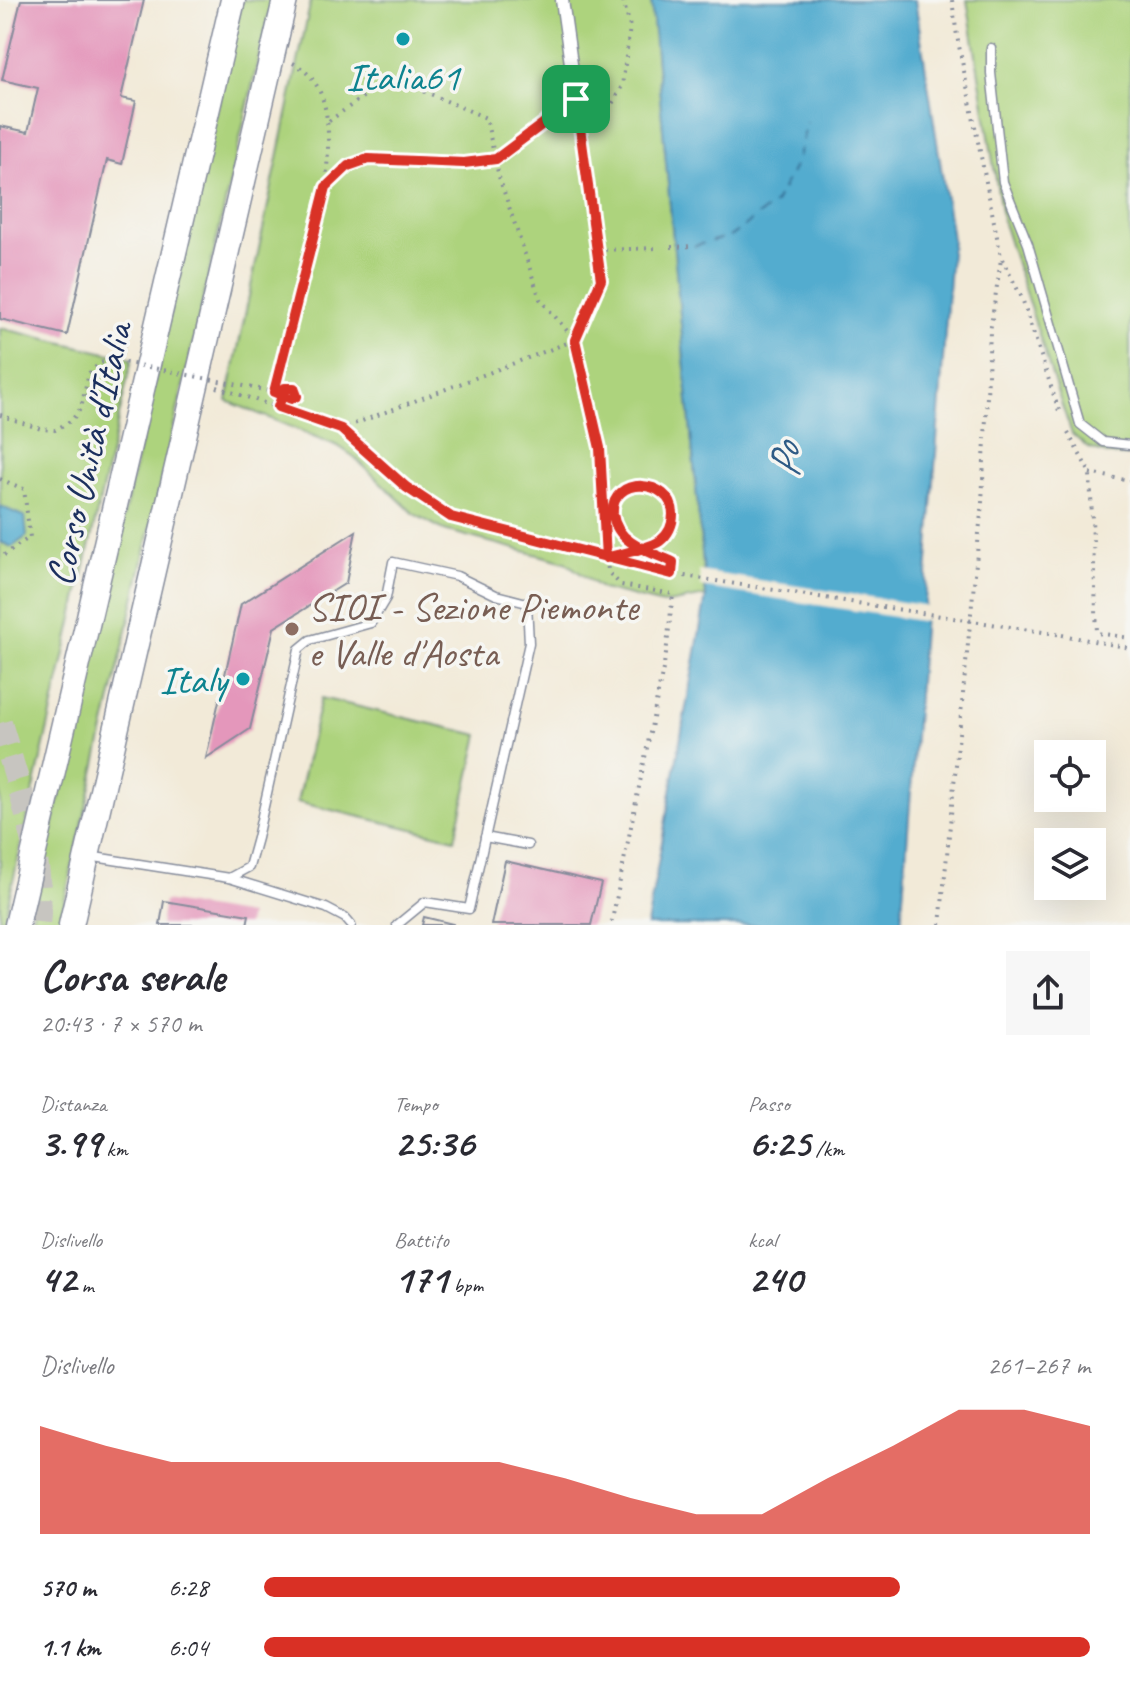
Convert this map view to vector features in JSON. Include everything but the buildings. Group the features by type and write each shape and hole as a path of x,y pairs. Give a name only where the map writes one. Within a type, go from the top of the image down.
{"main road":[{"name":"Corso Unità d'Italia","path":"17,925 233,0"},
{"path":"71,925 285,0"}],"street":[{"path":"562,0 576,99"}],"lane":[{"path":"991,48 1003,182 1028,244 1080,424 1103,442 1130,445"},
{"path":"229,878 249,867 299,649 310,640 371,623 386,598 393,562 457,576 496,595 527,603 529,643 469,909 425,902 397,925"},
{"path":"485,837 528,845"},
{"path":"88,856 229,878 326,908 345,918 351,925"}],"path":[{"path":"578,117 601,124 622,86 630,27 623,0"},
{"path":"952,0 1001,257 1022,298 1065,426 1090,473 1097,633 1130,638"},
{"path":"277,393 326,187 329,121 310,75 291,62"},
{"path":"329,121 391,77 486,118 499,177 540,299 575,340 600,448 608,572 621,585 673,594 663,669 611,925"},
{"path":"341,429 575,340 601,280 576,99"},
{"path":"326,187 348,166 368,159 464,163 496,159 576,99"},
{"path":"671,247 694,246"},
{"path":"597,250 658,248"},
{"path":"940,925 982,503 990,332 1001,257"},
{"path":"113,360 122,331 127,333 122,354"},
{"path":"0,415 41,429 55,430 72,420 81,408 89,373 100,363 113,360 277,393 291,399 297,396 294,388 285,388 278,407"},
{"path":"215,386 341,429 406,487 451,517 672,574 1130,648"},
{"path":"1090,473 1130,481"},
{"path":"0,479 24,489 30,537 0,558"},
{"path":"606,558 658,542 669,531 673,519 668,498 660,491 643,485 618,494 613,510 616,526 629,542 673,562 672,574"}],"green space":[{"path":"242,0 272,0 59,925 30,925"},
{"path":"311,0 651,0 706,596 663,604 602,589 565,562 444,530 414,514 353,456 338,446 227,401"},
{"path":"967,0 1130,0 1130,456 1110,455 1088,448 1072,434 1003,223"},
{"path":"0,328 132,359 3,925 0,925"},
{"path":"321,698 479,735 455,839 297,802"}],"water":[{"name":"Po","path":"651,0 915,0 952,238 901,925 647,925 706,596"},
{"path":"0,506 25,517 27,536 12,547 0,542"}],"pier":[{"path":"699,571 929,606 927,622 701,587"}],"ferry route":[{"path":"694,246 731,236 775,203 797,161 807,122"}],"tunnel":[{"path":"0,723 34,849 38,875 38,925"}],"place":[{"name":"Italia61","path":"403,39"},
{"name":"SIOI - Sezione Piemonte e Valle d'Aosta","path":"292,629"},
{"name":"Italy","path":"243,679"}],"route":[{"path":"576,99 496,159 464,163 368,159 348,166 334,177 326,187 274,392 280,393 291,399 297,396 294,388 285,388 278,407 341,429 406,487 451,517 606,558 672,574 673,562 629,542 616,526 613,510 618,494 643,485 660,491 668,498 673,519 669,531 658,542 606,558 600,448 575,340 601,280 576,99"}]}
